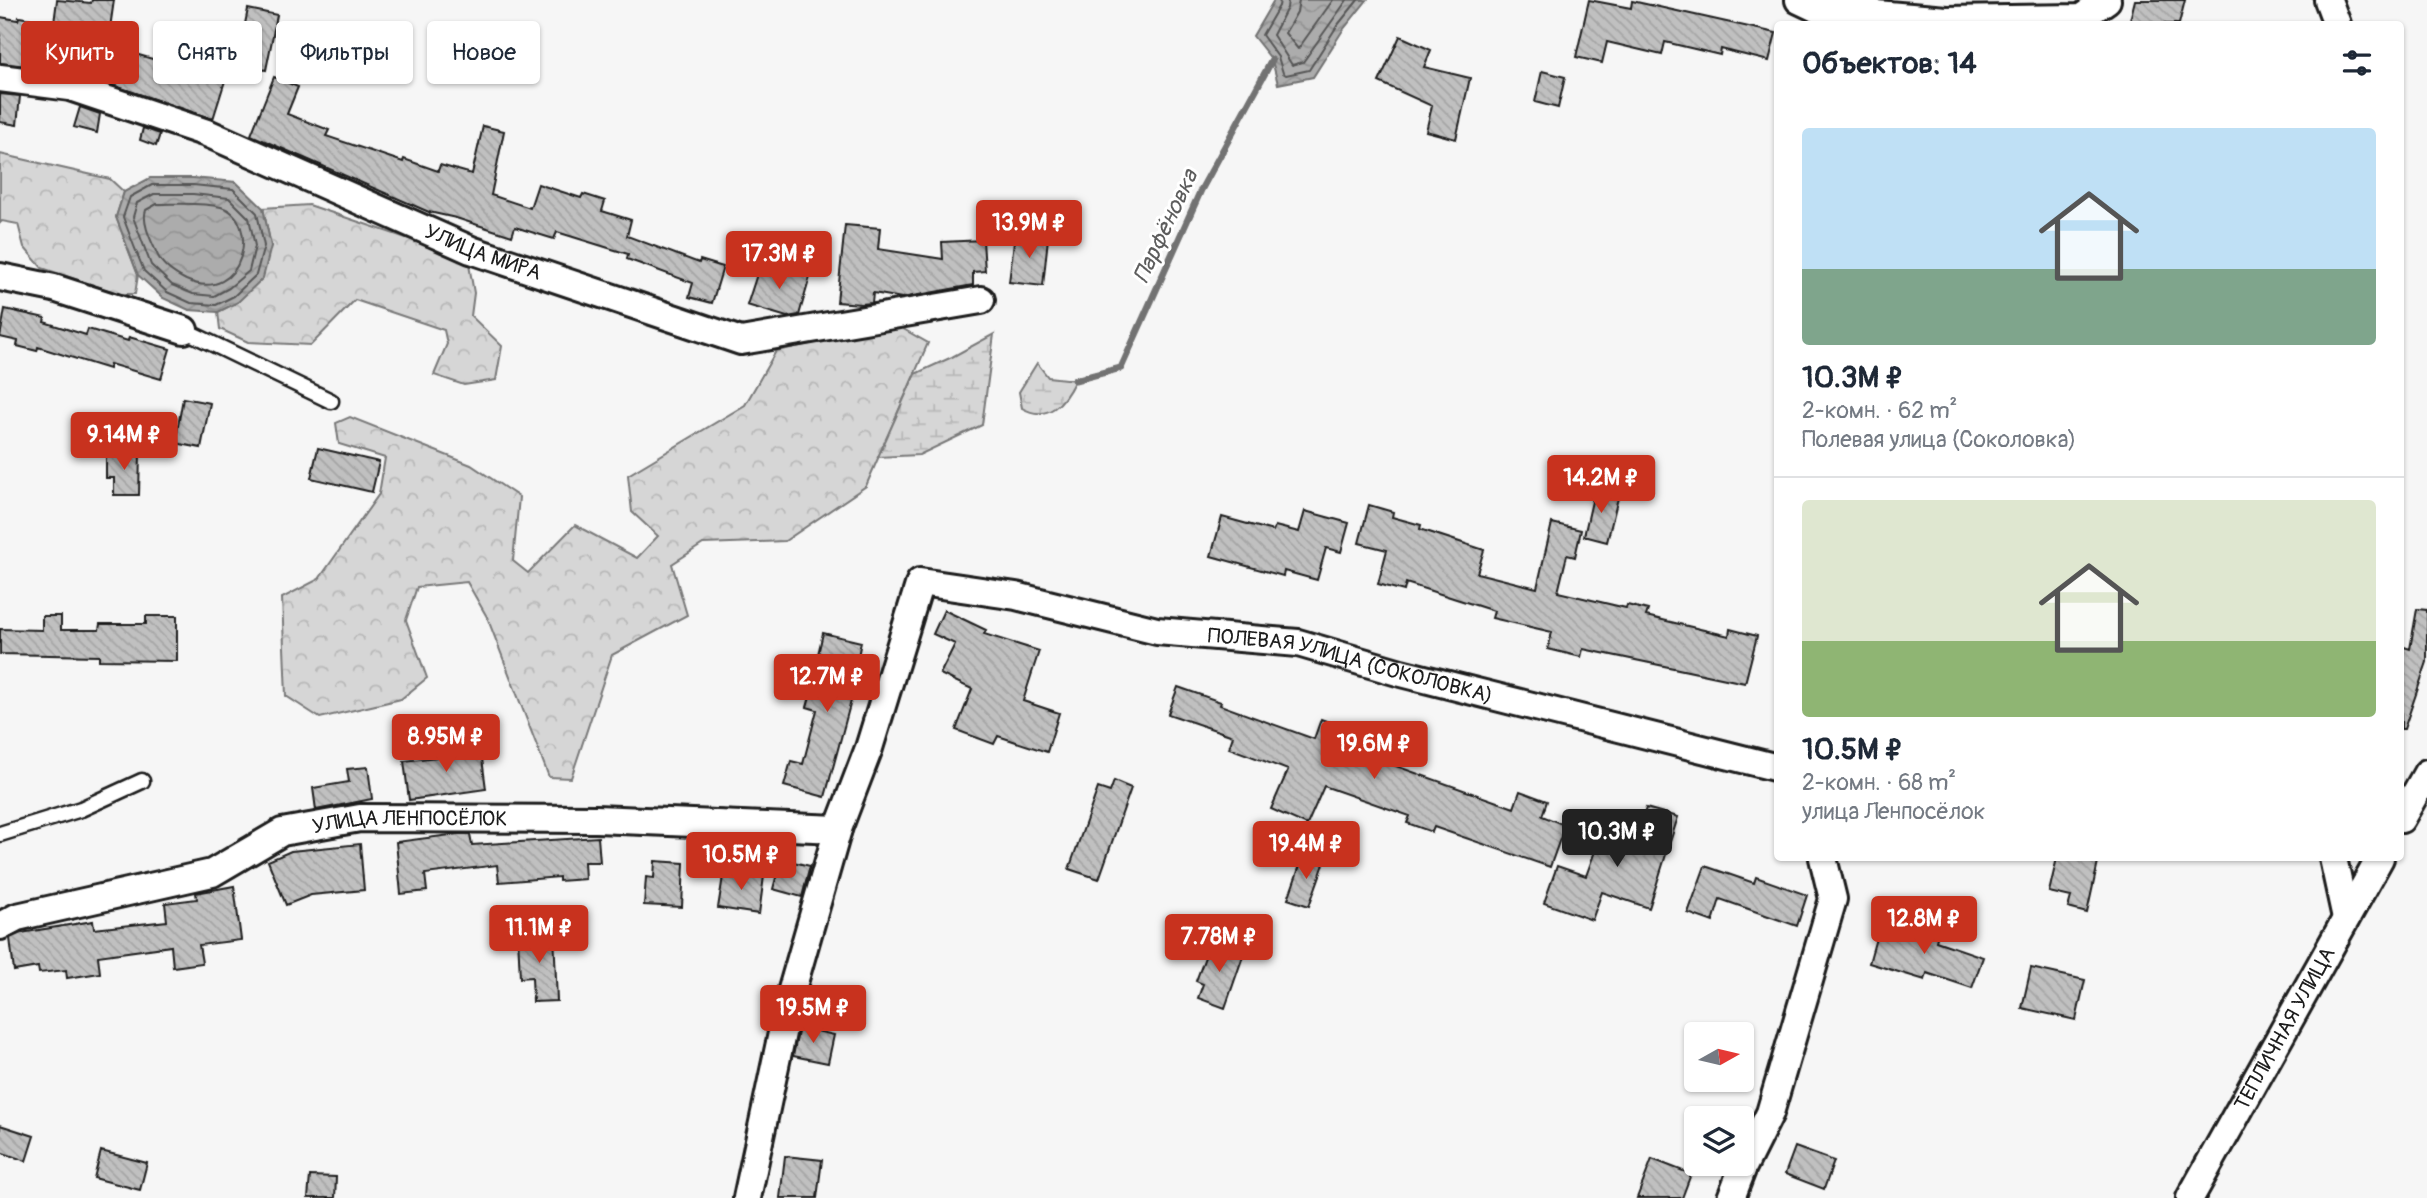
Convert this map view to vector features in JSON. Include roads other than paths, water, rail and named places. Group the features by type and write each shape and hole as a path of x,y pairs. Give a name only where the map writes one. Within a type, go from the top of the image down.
{"street":[{"path":"1799,0 1818,9 1946,20 2081,18 2103,9"},
{"path":"2328,0 2336,21"},
{"name":"УЛИЦА МИРА","path":"0,78 70,87 207,133 471,250 741,341 981,300"},
{"path":"0,277 54,288 184,330"},
{"name":"ПОЛЕВАЯ УЛИЦА (СОКОЛОВКА)","path":"838,829 869,748 920,582 1016,596 1157,631 1298,643 1401,673 1774,767"},
{"path":"2404,814 2427,772"},
{"name":"УЛИЦА ЛЕНПОСЁЛОК","path":"0,926 17,917 212,873 282,832 360,818 596,819 838,829"},
{"path":"747,1198 789,1000 838,829"},
{"path":"1731,1198 1770,1113 1833,899 1825,861"},
{"path":"2334,861 2346,918"},
{"name":"ТЕПЛИЧНАЯ УЛИЦА","path":"2190,1198 2378,861"}],"lane":[{"path":"184,330 331,401"},
{"path":"0,834 81,809 142,781"}],"water":[{"path":"1274,0 1367,0 1343,30 1313,77 1278,84 1272,60 1253,36"},
{"path":"150,178 236,182 263,208 271,246 263,278 238,302 218,312 189,310 163,298 138,275 116,217 124,192"}],"waterway":[{"name":"Парфёновка","path":"1075,380 1121,368 1201,190 1272,60"}]}
